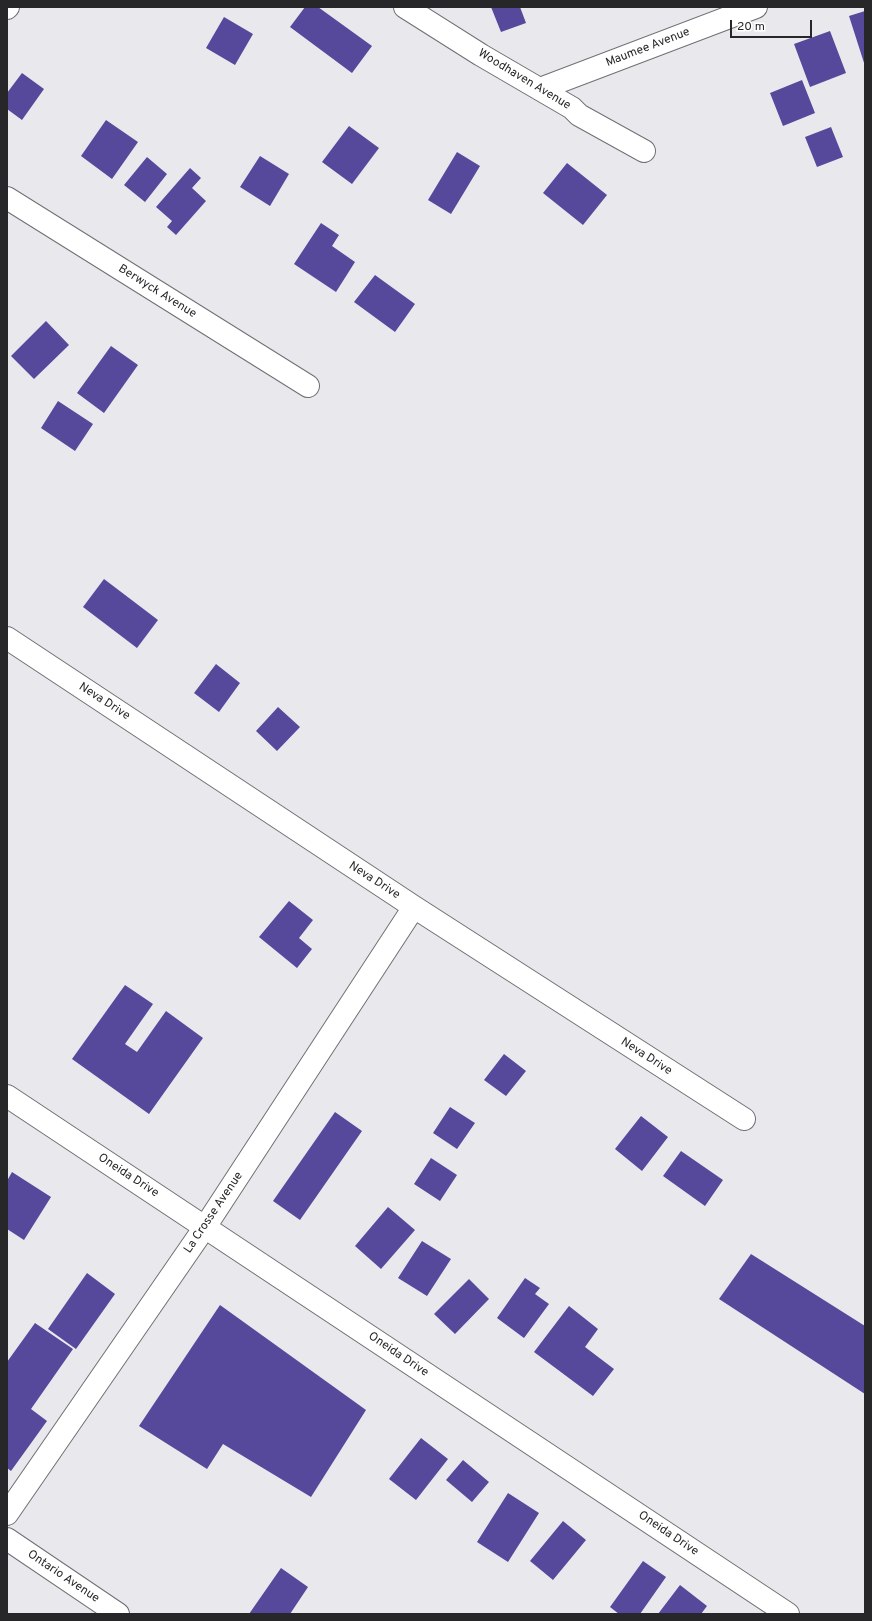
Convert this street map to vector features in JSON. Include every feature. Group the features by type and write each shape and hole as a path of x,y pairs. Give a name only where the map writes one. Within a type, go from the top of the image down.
{"street":[{"name":"Woodhaven Avenue","path":"405,7 572,108 579,115 644,151"},
{"name":"Maumee Avenue","path":"540,89 756,7"},
{"name":"Berwyck Avenue","path":"7,198 308,386"},
{"name":"Neva Drive","path":"7,638 414,907 744,1119"},
{"name":"La Crosse Avenue","path":"7,1514 205,1227 414,907"},
{"name":"Oneida Drive","path":"7,1096 788,1614"},
{"name":"Ontario Avenue","path":"7,1539 118,1614"}],"building":[{"path":"305,7 318,7 372,46 352,73 290,27"},
{"path":"491,7 520,7 526,23 501,32"},
{"path":"865,11 865,66 849,16"},
{"path":"224,17 253,34 235,65 206,48"},
{"path":"830,31 846,73 810,87 794,44"},
{"path":"22,73 44,89 22,120 7,109 7,93"},
{"path":"802,80 815,113 783,126 770,93"},
{"path":"106,120 138,142 112,179 81,156"},
{"path":"349,126 379,148 352,184 322,162"},
{"path":"831,127 843,157 817,167 805,137"},
{"path":"457,152 480,166 451,214 428,200"},
{"path":"260,156 289,174 270,206 240,187"},
{"path":"147,157 167,174 145,202 124,185"},
{"path":"567,163 607,195 583,225 543,193"},
{"path":"190,168 201,178 192,188 206,201 176,235 167,227 172,221 156,207"},
{"path":"321,223 339,235 332,246 355,262 336,292 294,264"},
{"path":"375,275 415,304 395,332 354,302"},
{"path":"46,321 69,345 34,379 11,356"},
{"path":"111,346 138,365 104,413 77,393"},
{"path":"58,401 93,424 75,451 41,428"},
{"path":"104,579 158,620 137,648 83,607"},
{"path":"216,664 240,683 219,712 194,693"},
{"path":"278,707 300,727 277,751 256,731"},
{"path":"289,901 313,920 299,938 312,949 297,968 259,937"},
{"path":"125,985 153,1004 125,1044 137,1052 166,1011 203,1038 149,1114 72,1059"},
{"path":"504,1054 526,1071 506,1096 484,1080"},
{"path":"450,1107 475,1123 457,1149 433,1133"},
{"path":"335,1112 362,1131 300,1220 273,1201"},
{"path":"641,1116 668,1137 642,1171 615,1149"},
{"path":"681,1151 723,1180 705,1206 663,1176"},
{"path":"431,1158 457,1175 440,1201 414,1184"},
{"path":"12,1172 51,1197 24,1240 7,1229 7,1181"},
{"path":"388,1207 415,1230 381,1269 355,1246"},
{"path":"422,1241 451,1259 427,1296 398,1278"},
{"path":"751,1254 865,1326 865,1394 719,1299"},
{"path":"87,1273 115,1294 76,1349 48,1329"},
{"path":"525,1278 540,1288 535,1294 549,1304 524,1338 497,1318"},
{"path":"469,1279 489,1299 455,1334 434,1314"},
{"path":"220,1305 366,1410 311,1497 223,1444 207,1469 139,1426"},
{"path":"569,1306 598,1329 585,1347 614,1369 593,1396 534,1352"},
{"path":"35,1323 73,1349 31,1409 47,1421 11,1471 7,1468 7,1362"},
{"path":"421,1438 448,1459 416,1500 389,1479"},
{"path":"463,1460 489,1482 472,1502 446,1480"},
{"path":"508,1493 539,1513 508,1562 477,1542"},
{"path":"563,1521 586,1540 553,1580 530,1561"},
{"path":"643,1561 666,1577 640,1614 619,1614 610,1607"},
{"path":"281,1568 308,1587 290,1614 249,1614"},
{"path":"680,1585 707,1606 701,1614 658,1614"}]}
